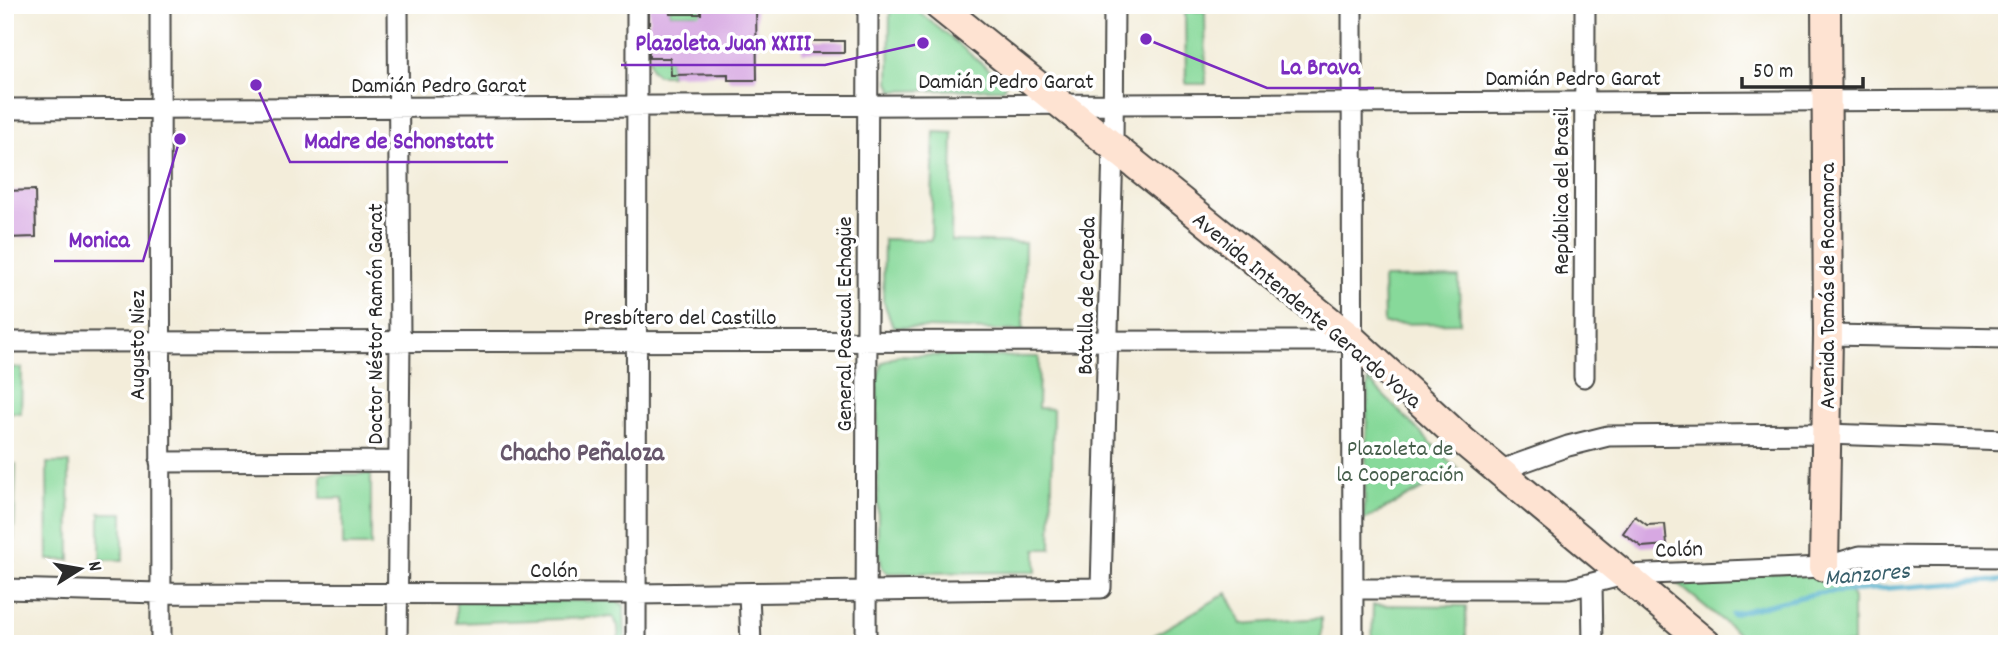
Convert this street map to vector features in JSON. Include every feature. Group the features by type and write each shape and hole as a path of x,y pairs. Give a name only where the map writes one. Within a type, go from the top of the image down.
{"main road":[{"name":"Avenida Intendente Gerardo Yoya","path":"938,5 1354,341 1463,441 1707,644"},
{"name":"Avenida Tomás de Rocamora","path":"1824,568 1828,335 1826,5"}],"street":[{"name":"Augusto Niez","path":"160,5 160,644"},
{"name":"Doctor Néstor Ramón Garat","path":"397,644 400,341 398,5"},
{"path":"636,644 637,5"},
{"name":"General Pascual Echagüe","path":"866,644 869,5"},
{"name":"Batalla de Cepeda","path":"1101,588 1109,341 1114,5"},
{"path":"1352,5 1353,644"},
{"name":"República del Brasil","path":"1584,377 1585,5"},
{"name":"Damián Pedro Garat","path":"5,109 2007,100"},
{"path":"1828,335 2007,338"},
{"name":"Presbítero del Castillo","path":"5,342 1354,341"},
{"path":"1499,471 1569,446 1608,436 1826,434 2007,440"},
{"path":"160,462 398,461"},
{"name":"Colón","path":"1353,589 1570,589 1624,575 1824,568 1860,555 2007,557"},
{"path":"1592,583 1593,644"},
{"name":"Colón","path":"5,589 160,593 636,594 1101,588"},
{"path":"750,593 751,644"}],"green space":[{"path":"669,5 701,5 701,12 728,50 697,14 670,14"},
{"path":"890,5 911,5 1004,82 1003,89 893,91 889,83"},
{"path":"1185,11 1205,11 1206,84 1186,84"},
{"path":"649,58 670,58 671,75 657,75 651,69"},
{"path":"934,132 953,133 951,241 1025,243 1023,331 893,327 883,300 884,239 931,240"},
{"path":"1459,277 1460,323 1384,324 1383,278"},
{"path":"898,355 1039,357 1038,408 1053,409 1051,549 1036,549 1036,572 888,573 882,568 878,546 877,379 882,363"},
{"path":"5,367 22,368 21,413 5,412"},
{"name":"Plazoleta de la Cooperación","path":"1368,380 1458,470 1364,520"},
{"path":"47,463 69,463 70,560 48,560"},
{"path":"5,464 16,464 13,562 5,562"},
{"path":"321,474 371,474 371,546 343,546 343,498 321,498"},
{"path":"100,513 123,513 123,560 100,560"},
{"path":"1841,571 1853,599 1853,644 1751,644 1667,575"},
{"path":"1227,593 1242,624 1321,618 1321,644 1139,644"},
{"path":"456,600 616,601 624,605 625,641 619,641 618,626 613,617 456,623"},
{"path":"1373,605 1466,606 1466,644 1372,644"}],"building":[{"path":"649,5 669,5 670,14 701,14 701,5 756,5 757,80 728,80 728,74 671,75 670,58 649,58"},
{"path":"802,41 844,41 844,53 802,53"},
{"path":"35,190 36,237 5,238 5,191"},
{"path":"1635,516 1647,525 1665,524 1667,545 1642,547 1623,533"}],"waterway":[{"name":"Manzores","path":"1732,614 1818,593 2007,580"}],"place":[{"name":"La Brava","path":"1146,39"},
{"name":"Plazoleta Juan XXIII","path":"923,43"},
{"name":"Madre de Schonstatt","path":"256,85"},
{"name":"Monica","path":"180,139"}],"district":[{"name":"Chacho Peñaloza","path":"582,451"}]}
